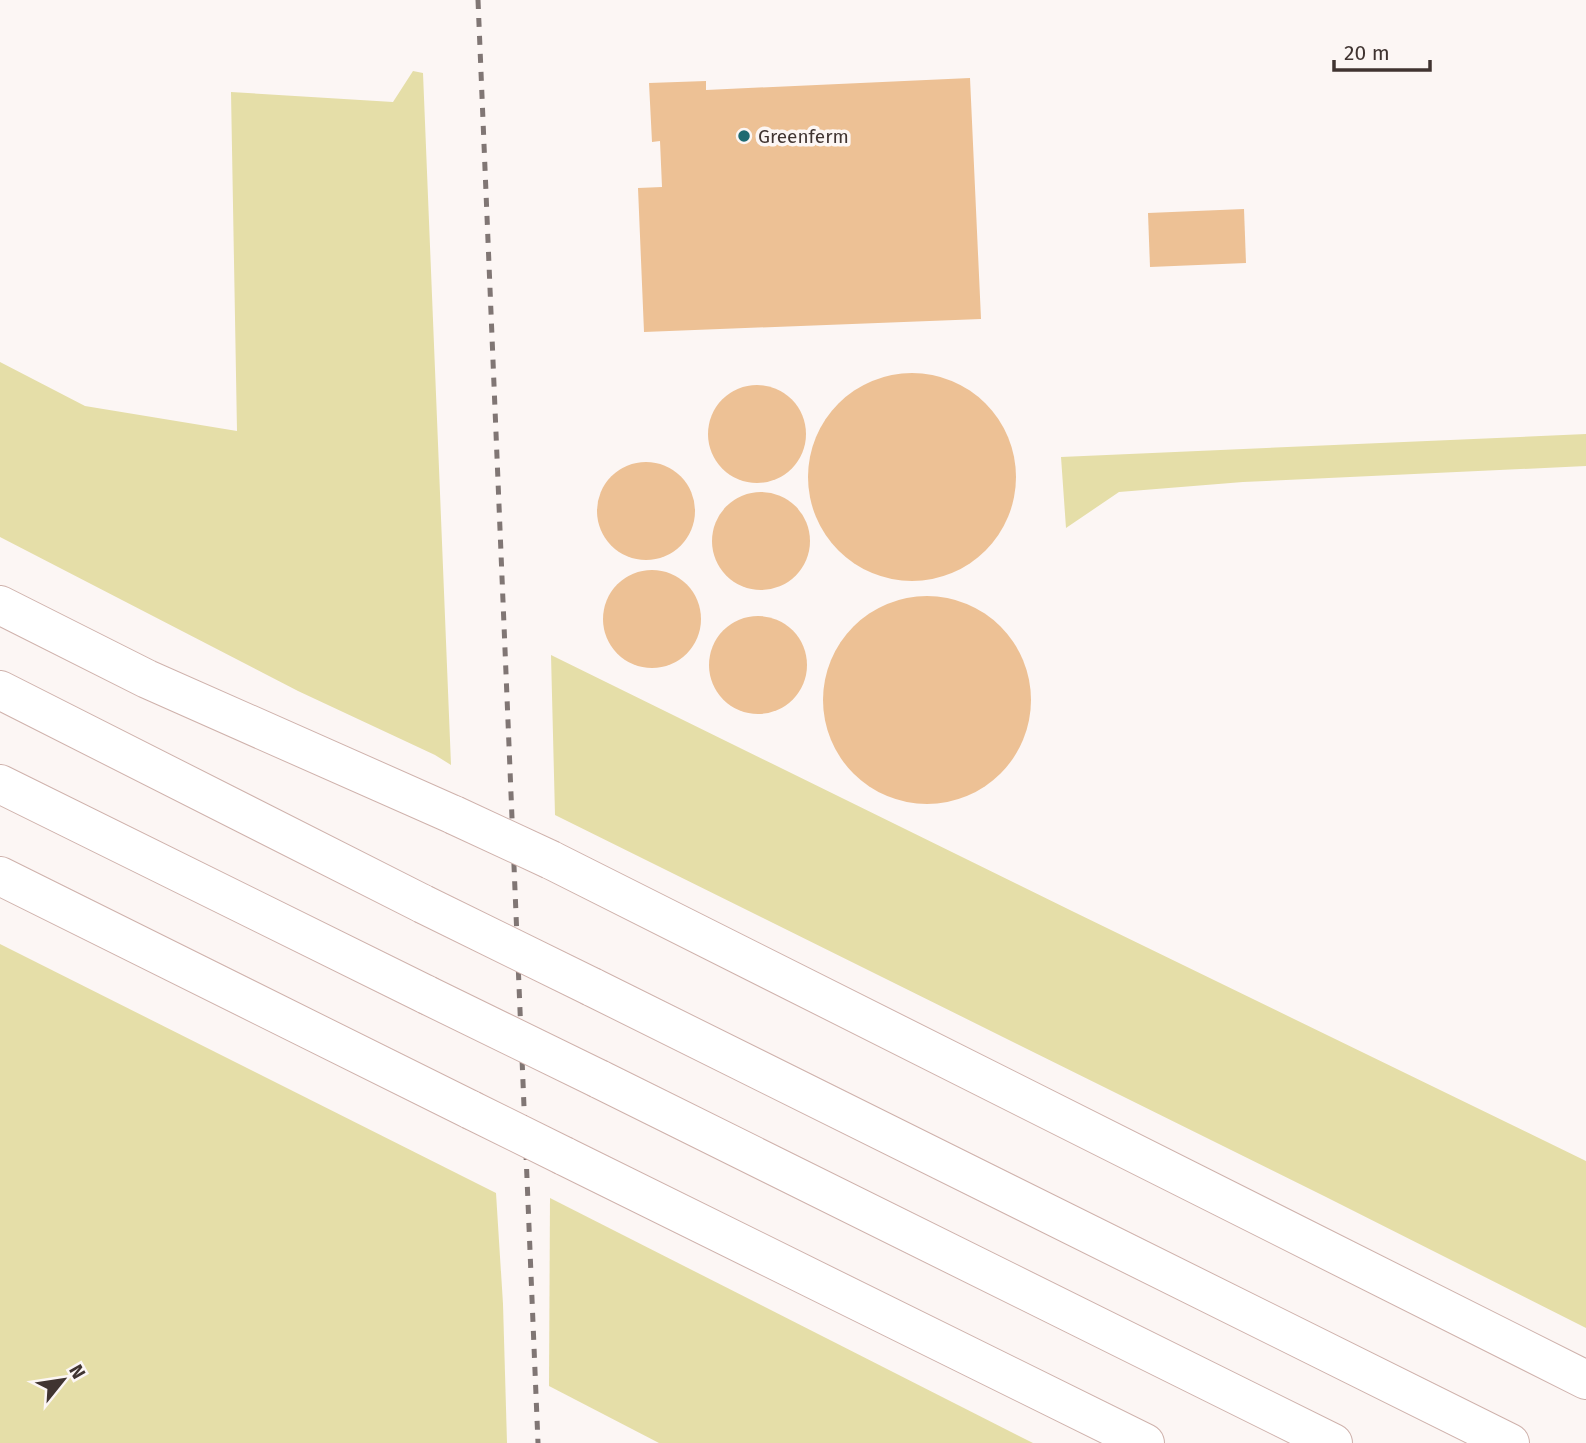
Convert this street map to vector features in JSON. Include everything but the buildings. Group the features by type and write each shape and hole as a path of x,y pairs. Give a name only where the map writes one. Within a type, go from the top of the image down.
{"highway":[{"path":"0,576 147,679"},
{"path":"0,605 147,679 551,860 1586,1380"},
{"path":"0,690 423,904 1510,1443"},
{"path":"0,784 1333,1443"},
{"path":"0,876 1145,1443"}],"shaded area":[{"path":"413,71 423,73 451,765 298,691 0,537 0,362 85,406 237,431 231,92 393,102"},
{"path":"1586,434 1586,466 1243,482 1119,492 1066,528 1061,457"},
{"path":"551,655 1586,1161 1586,1328 555,815"},
{"path":"0,944 496,1193 503,1304 507,1443 0,1443"},
{"path":"550,1198 1033,1443 659,1443 549,1386"}],"railway":[{"path":"478,0 538,1443"}],"place":[{"name":"Greenferm","path":"744,136"}]}
